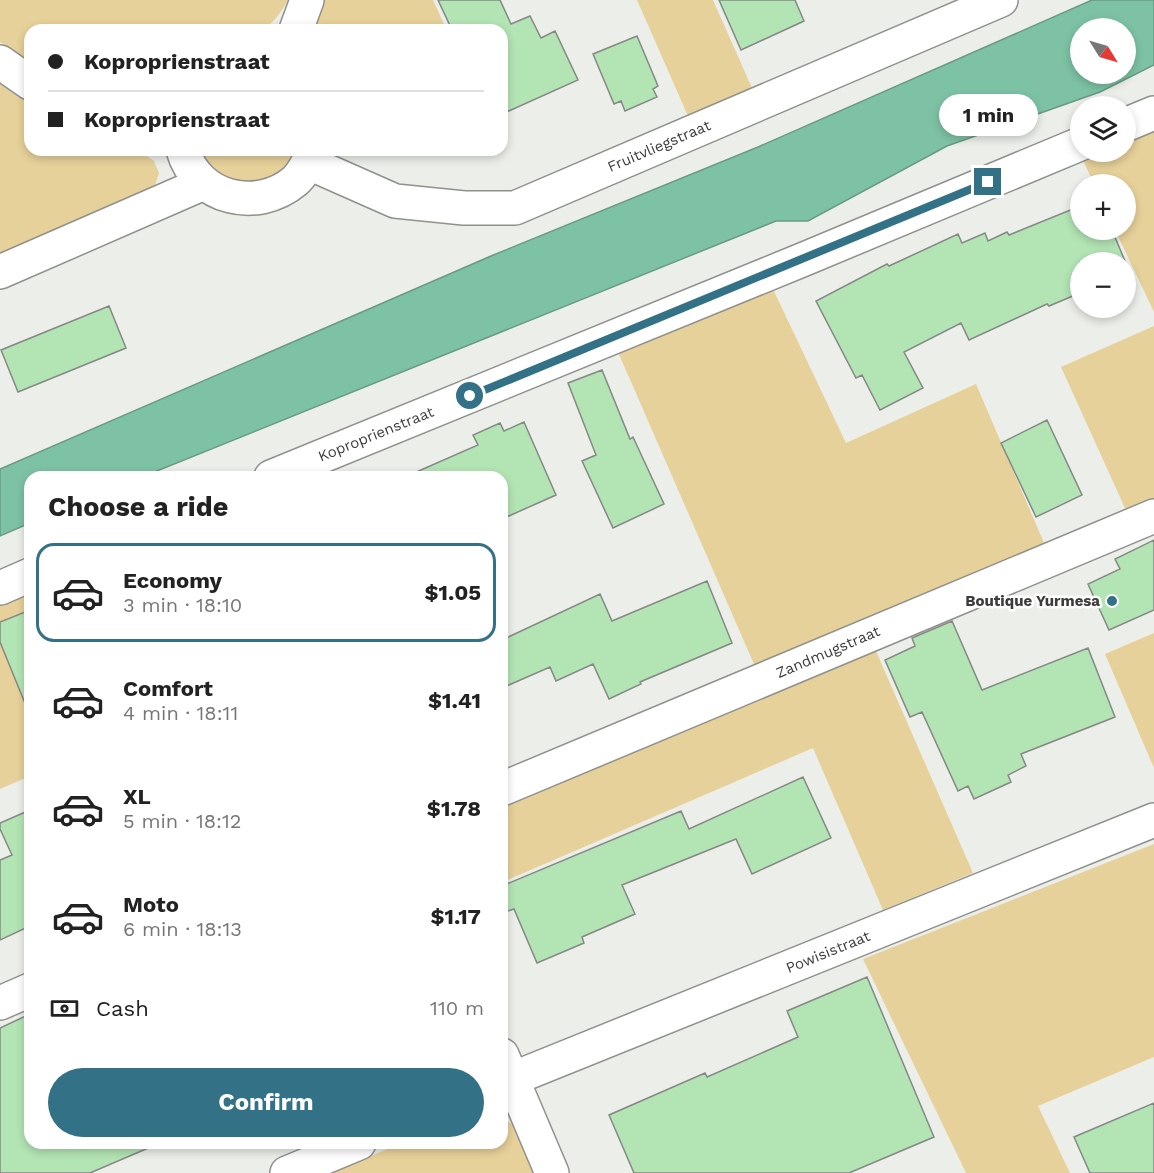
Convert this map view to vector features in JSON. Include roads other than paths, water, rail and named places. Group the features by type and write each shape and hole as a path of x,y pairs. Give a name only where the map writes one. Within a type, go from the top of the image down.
{"street":[{"path":"298,24 308,0"},
{"name":"Fruitvliegstraat","path":"311,157 395,201 464,208 515,208 1001,0"},
{"path":"0,62 24,79"},
{"path":"1136,120 1154,113"},
{"name":"Koproprienstraat","path":"286,471 1070,148"},
{"path":"184,156 204,183 221,194 241,199 261,198 280,192 297,180 311,157"},
{"path":"0,272 204,183"},
{"name":"Zandmugstraat","path":"508,786 1154,516"},
{"path":"0,588 24,578"},
{"name":"Powisistraat","path":"508,1071 1154,820"},
{"path":"0,1003 24,993"},
{"path":"508,1076 552,1173"},
{"path":"287,1173 345,1149"}],"place":[{"name":"Boutique Yurmesa","path":"1112,601"}]}
